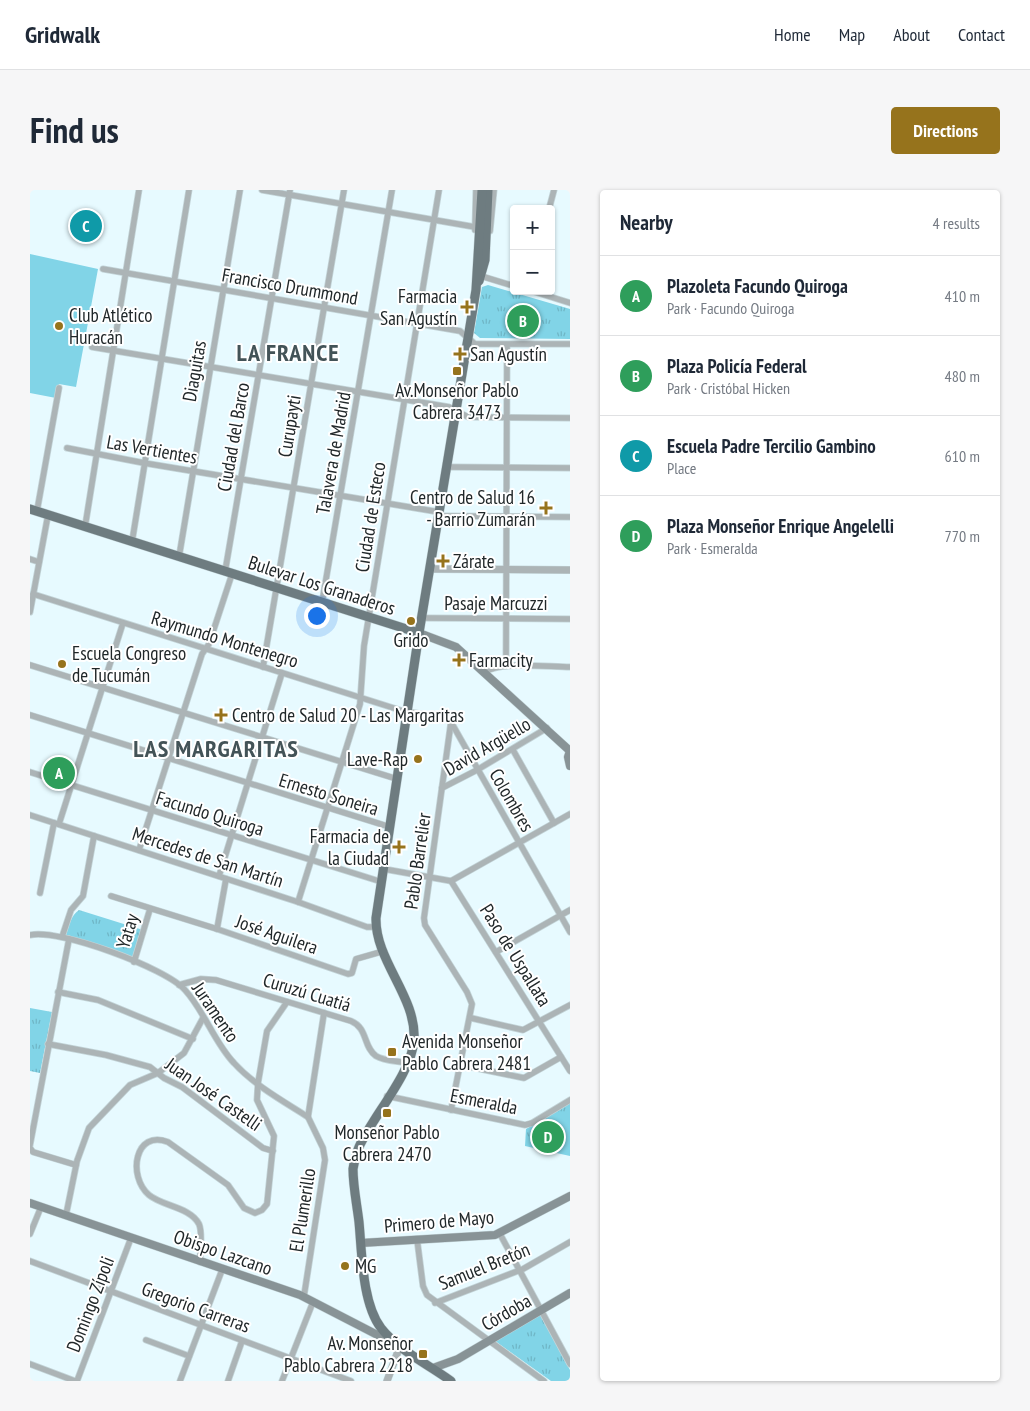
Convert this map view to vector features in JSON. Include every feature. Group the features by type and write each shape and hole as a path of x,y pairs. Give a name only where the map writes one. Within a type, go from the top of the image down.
{"main road":[{"path":"447,1378 400,1346 386,1334 377,1321 367,1290 354,1162 361,1142 407,1063 413,1049 412,1023 376,927 419,633 477,286 482,190"},
{"path":"477,286 485,260 488,190"},
{"name":"Bulevar Los Granaderos","path":"33,510 452,644 547,728 570,751"},
{"path":"570,751 568,757 570,766"},
{"name":"Primero de Mayo","path":"361,1243 500,1234 570,1196"},
{"name":"Obispo Lazcano","path":"30,1203 222,1270 304,1296 366,1330 400,1346"},
{"name":"Córdoba","path":"433,1368 458,1359 570,1293"},
{"path":"366,1330 375,1328 377,1321"},
{"name":"Córdoba","path":"447,1378 458,1359"}],"street":[{"path":"84,527 140,190"},
{"path":"132,542 189,190"},
{"name":"Diaguitas","path":"179,557 240,190"},
{"path":"262,190 289,192 475,227"},
{"name":"Curupayti","path":"263,667 344,190"},
{"name":"Talavera de Madrid","path":"322,603 392,190"},
{"name":"Ciudad de Esteco","path":"298,902 361,698 363,656 439,190"},
{"path":"476,190 475,227 478,250"},
{"path":"485,260 489,244 494,190"},
{"path":"550,205 554,190"},
{"name":"Ciudad del Barco","path":"139,850 182,713 205,649 209,644 229,573 241,479 289,192"},
{"name":"Francisco Drummond","path":"103,269 460,331 475,344 570,344"},
{"path":"481,276 510,285"},
{"path":"548,295 569,300"},
{"path":"506,666 507,345"},
{"path":"92,347 405,400 457,411 468,417 570,418"},
{"path":"33,510 59,388"},
{"name":"Las Vertientes","path":"67,448 439,514 570,517"},
{"path":"446,467 570,468"},
{"path":"30,612 34,594 32,586 48,516"},
{"path":"30,559 39,562"},
{"path":"430,569 570,570"},
{"name":"Raymundo Montenegro","path":"34,594 361,698 408,711"},
{"name":"Pasaje Marcuzzi","path":"422,618 570,619"},
{"path":"40,893 56,824 71,785 122,623"},
{"path":"30,665 397,779"},
{"path":"485,672 493,667 506,666 570,667"},
{"path":"219,876 282,673"},
{"path":"408,711 442,717 451,722"},
{"name":"Ernesto Soneira","path":"30,715 327,809 390,827"},
{"name":"Colombres","path":"451,722 570,932"},
{"name":"Pablo Barrelier","path":"451,722 424,922 470,996 471,1018 451,1110"},
{"name":"David Argüello","path":"442,788 513,750 547,728"},
{"path":"513,750 554,822"},
{"name":"Facundo Quiroga","path":"30,772 382,882"},
{"path":"384,869 451,881 570,814"},
{"name":"Mercedes de San Martín","path":"30,815 298,902 367,927 376,927"},
{"path":"76,1165 34,1152 30,1146 71,910 83,896 94,836"},
{"path":"217,929 226,879"},
{"name":"Paso de Uspallata","path":"451,881 570,1071"},
{"name":"José Aguilera","path":"111,896 150,910 217,929 348,974 352,973 356,959 384,951"},
{"name":"Yatay","path":"134,962 150,910"},
{"path":"496,952 570,910"},
{"name":"Juramento","path":"30,935 42,934 66,938 134,962 179,985 191,998 232,1062 258,1083 308,1117"},
{"name":"Curuzú Cuatiá","path":"179,985 194,980 207,979 356,1023 364,1033 371,1050 376,1056 407,1063"},
{"path":"58,992 98,1000 193,1039"},
{"path":"200,1262 200,1229 198,1222 187,1213 156,1199 142,1187 136,1169 140,1150 146,1144 155,1140 163,1140 172,1144 228,1185 244,1208 255,1214 262,1210 266,1204 274,1133 258,1100 258,1083 267,1031 287,1002"},
{"path":"471,1018 523,1030 570,1005"},
{"path":"308,1117 324,1013"},
{"path":"66,1215 76,1165 88,1131 130,1085 158,1073 184,1054 203,1018"},
{"name":"Juan José Castelli","path":"48,1044 122,1059 150,1067 182,1087 263,1148 273,1152"},
{"path":"461,1065 524,1078 561,1057"},
{"name":"Esmeralda","path":"388,1096 525,1124 532,1123 570,1100"},
{"name":"El Plumerillo","path":"304,1296 325,1160 323,1148 308,1117"},
{"path":"30,1234 41,1207"},
{"path":"500,1234 570,1364"},
{"name":"Domingo Zípoli","path":"76,1381 131,1238"},
{"path":"417,1240 423,1286 427,1296 544,1381"},
{"name":"Samuel Bretón","path":"435,1303 519,1271 570,1242"},
{"name":"Gregorio Carreras","path":"30,1261 351,1381"},
{"path":"180,1381 222,1270"},
{"path":"282,1381 313,1302"},
{"path":"146,1340 189,1356"},
{"path":"228,1381 242,1340"},
{"path":"387,1381 400,1346"},
{"path":"30,1364 76,1381"}],"green space":[{"name":"Club Atlético Huracán","path":"30,254 98,269 76,387 59,384 56,398 30,393"},
{"path":"488,285 510,291 510,295 522,295 570,309 570,339 480,338 474,333 482,287"},
{"path":"51,766 70,772 68,779 49,773"},
{"path":"79,910 143,930 133,959 66,935 72,918"},
{"path":"30,1008 52,1012 40,1073 30,1071"},
{"path":"570,1103 570,1156 525,1146 526,1129"},
{"path":"540,1314 570,1370 570,1381 551,1381 495,1341"}],"place":[{"name":"Escuela Padre Tercilio Gambino","path":"86,226"},
{"name":"Farmacia San Agustín","path":"467,307"},
{"name":"Plaza Policía Federal","path":"523,321"},
{"name":"Club Atlético Huracán","path":"59,326"},
{"name":"San Agustín","path":"460,354"},
{"name":"Av.Monseñor Pablo Cabrera 3473","path":"457,371"},
{"name":"Centro de Salud 16 - Barrio Zumarán","path":"546,508"},
{"name":"Zárate","path":"443,561"},
{"name":"Grido","path":"411,621"},
{"name":"Farmacity","path":"459,660"},
{"name":"Escuela Congreso de Tucumán","path":"62,664"},
{"name":"Centro de Salud 20 - Las Margaritas","path":"221,715"},
{"name":"Lave-Rap","path":"418,759"},
{"name":"Plazoleta Facundo Quiroga","path":"59,773"},
{"name":"Farmacia de la Ciudad","path":"399,847"},
{"name":"Avenida Monseñor Pablo Cabrera 2481","path":"392,1052"},
{"name":"Monseñor Pablo Cabrera 2470","path":"387,1113"},
{"name":"Plaza Monseñor Enrique Angelelli","path":"548,1137"},
{"name":"MG","path":"345,1266"},
{"name":"Av. Monseñor Pablo Cabrera 2218","path":"423,1354"}],"district":[{"name":"LA FRANCE","path":"288,352"},
{"name":"LAS MARGARITAS","path":"216,748"}]}
